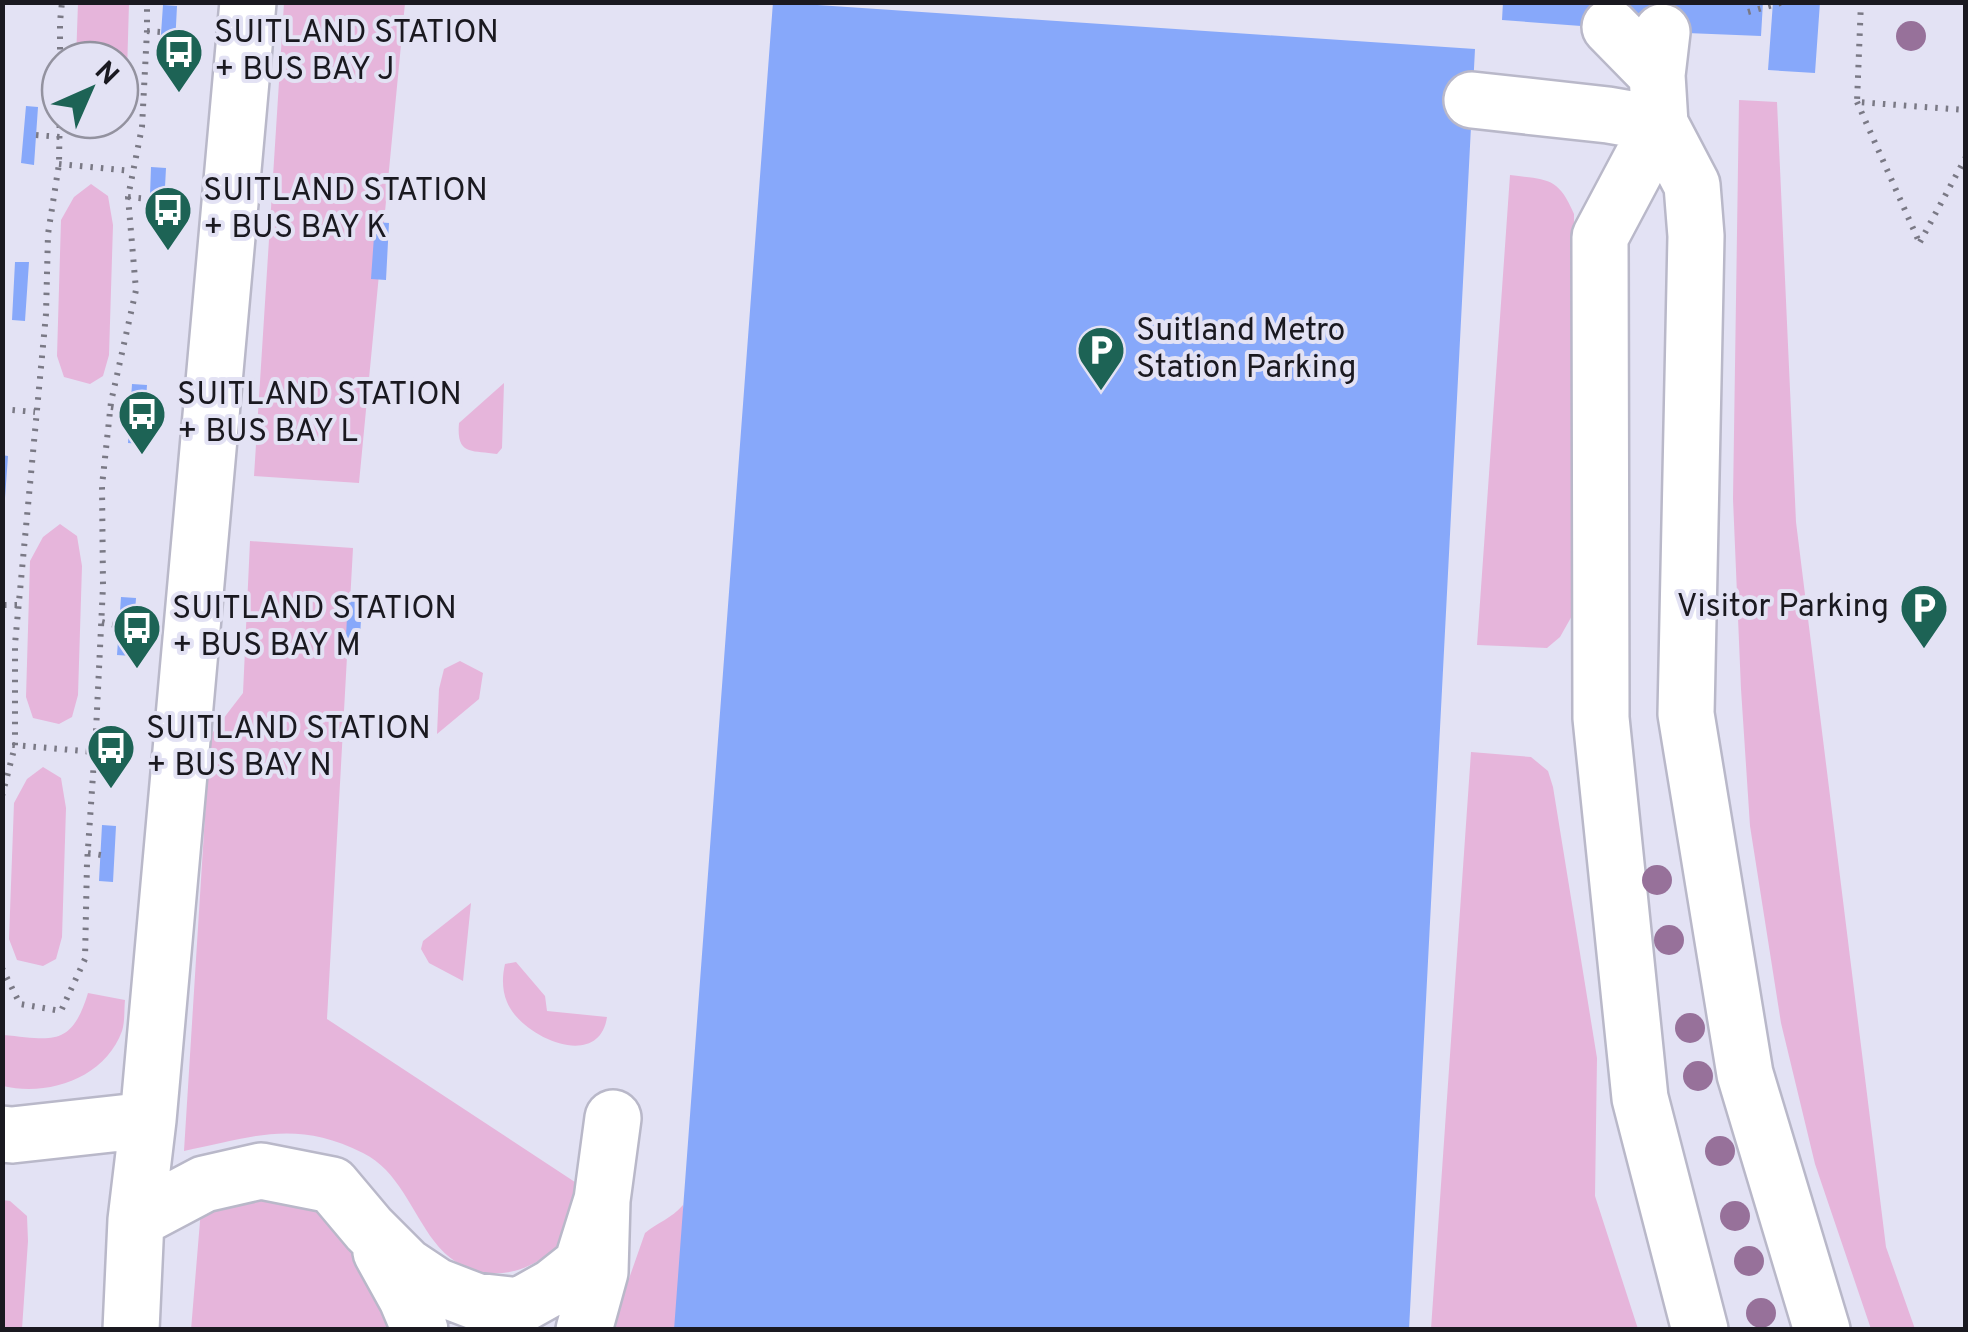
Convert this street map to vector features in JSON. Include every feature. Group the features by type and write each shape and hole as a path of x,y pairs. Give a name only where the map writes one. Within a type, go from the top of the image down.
{"lane":[{"path":"132,1330 136,1220 248,2"},
{"path":"1472,100 1608,115 1647,65"},
{"path":"1647,65 1600,237 1601,718 1640,1098 1700,1330"},
{"path":"1647,65 1692,185 1696,236 1686,714 1745,1074 1822,1330"},
{"path":"584,1330 600,1272 602,1200 612,1118"},
{"path":"2,1134 148,1120"},
{"path":"136,1220 204,1184 261,1171 332,1184 406,1266 436,1286 475,1302 518,1306 553,1288 582,1264 602,1200"},
{"path":"369,1229 420,1330"}],"path":[{"path":"61,40 62,2"},
{"path":"2,968 20,1004 60,1011 85,959 102,622 102,486 111,408 136,290 128,197 142,127 146,2"},
{"path":"1748,12 1784,2"},
{"path":"1862,2 1857,102 1920,244 1966,157"},
{"path":"147,31 161,32"},
{"path":"1857,102 1966,110"},
{"path":"36,135 40,135"},
{"path":"2,796 15,746 15,644 46,314 48,234 60,140"},
{"path":"59,164 133,171"},
{"path":"128,197 150,200"},
{"path":"111,408 131,410"},
{"path":"2,409 35,412"},
{"path":"4,605 19,606"},
{"path":"102,622 119,626"},
{"path":"2,744 95,752"},
{"path":"88,852 100,856"}],"shaded area":[{"path":"78,3 129,3 128,40 77,40"},
{"path":"284,3 405,3 359,483 254,476"},
{"path":"1739,100 1777,102 1796,522 1886,1247 1915,1329 1871,1329 1815,1164 1781,1023 1750,826 1733,499"},
{"path":"1510,175 1550,182 1574,214 1573,614 1560,637 1547,648 1477,645"},
{"path":"91,184 108,196 113,225 109,355 103,376 90,384 64,377 57,356 61,220 74,197"},
{"path":"504,383 502,448 497,454 468,449 460,441 459,423"},
{"path":"60,524 77,536 82,566 78,695 72,717 59,724 33,718 26,697 30,561 43,537"},
{"path":"250,541 353,548 327,1019 584,1188 560,1245 519,1270 488,1273 459,1264 434,1241 386,1170 363,1153 339,1143 316,1136 274,1134 184,1151 210,736 243,693"},
{"path":"460,661 483,673 479,699 437,734 444,669"},
{"path":"1471,752 1531,757 1548,771 1553,787 1597,1058 1595,1196 1638,1329 1431,1329"},
{"path":"43,767 61,778 66,808 62,937 56,959 43,966 17,960 9,939 14,803 27,779"},
{"path":"471,903 463,981 429,963 421,949 423,941"},
{"path":"516,962 545,996 547,1011 607,1017 601,1034 590,1043 576,1046 543,1037 527,1027 515,1015 504,993 505,964"},
{"path":"88,993 125,1000 122,1031 103,1061 89,1072 56,1086 3,1086 3,1035 47,1038 66,1032 74,1024"},
{"path":"286,1184 355,1235 390,1329 191,1330 202,1197"},
{"path":"3,1200 10,1201 27,1216 22,1329 3,1329"},
{"path":"683,1205 688,1329 611,1330 645,1233"}],"building":[{"name":"Suitland Metro Station Parking","path":"773,2 1475,49 1409,1330 674,1330"},
{"path":"1503,2 1763,2 1761,36 1502,20"},
{"path":"1773,2 1820,2 1815,73 1768,70"},
{"path":"163,5 177,6 174,64 159,63"},
{"path":"26,106 38,107 34,165 21,163"},
{"path":"151,167 166,168 163,225 149,224"},
{"path":"375,222 389,223 386,280 371,279"},
{"path":"15,262 29,262 25,321 12,320"},
{"path":"132,384 147,385 143,444 128,443"},
{"path":"2,455 8,456 5,498 2,498"},
{"path":"121,597 136,598 132,656 117,655"},
{"path":"348,598 362,600 359,657 345,656"},
{"path":"102,825 116,826 113,882 99,881"}],"place":[{"name":"SUITLAND STATION + BUS BAY J","path":"179,94"},
{"name":"SUITLAND STATION + BUS BAY K","path":"168,252"},
{"name":"Suitland Metro Station Parking","path":"1101,392"},
{"name":"SUITLAND STATION + BUS BAY L","path":"142,456"},
{"name":"Visitor Parking","path":"1924,650"},
{"name":"SUITLAND STATION + BUS BAY M","path":"137,670"},
{"name":"SUITLAND STATION + BUS BAY N","path":"111,790"}]}
